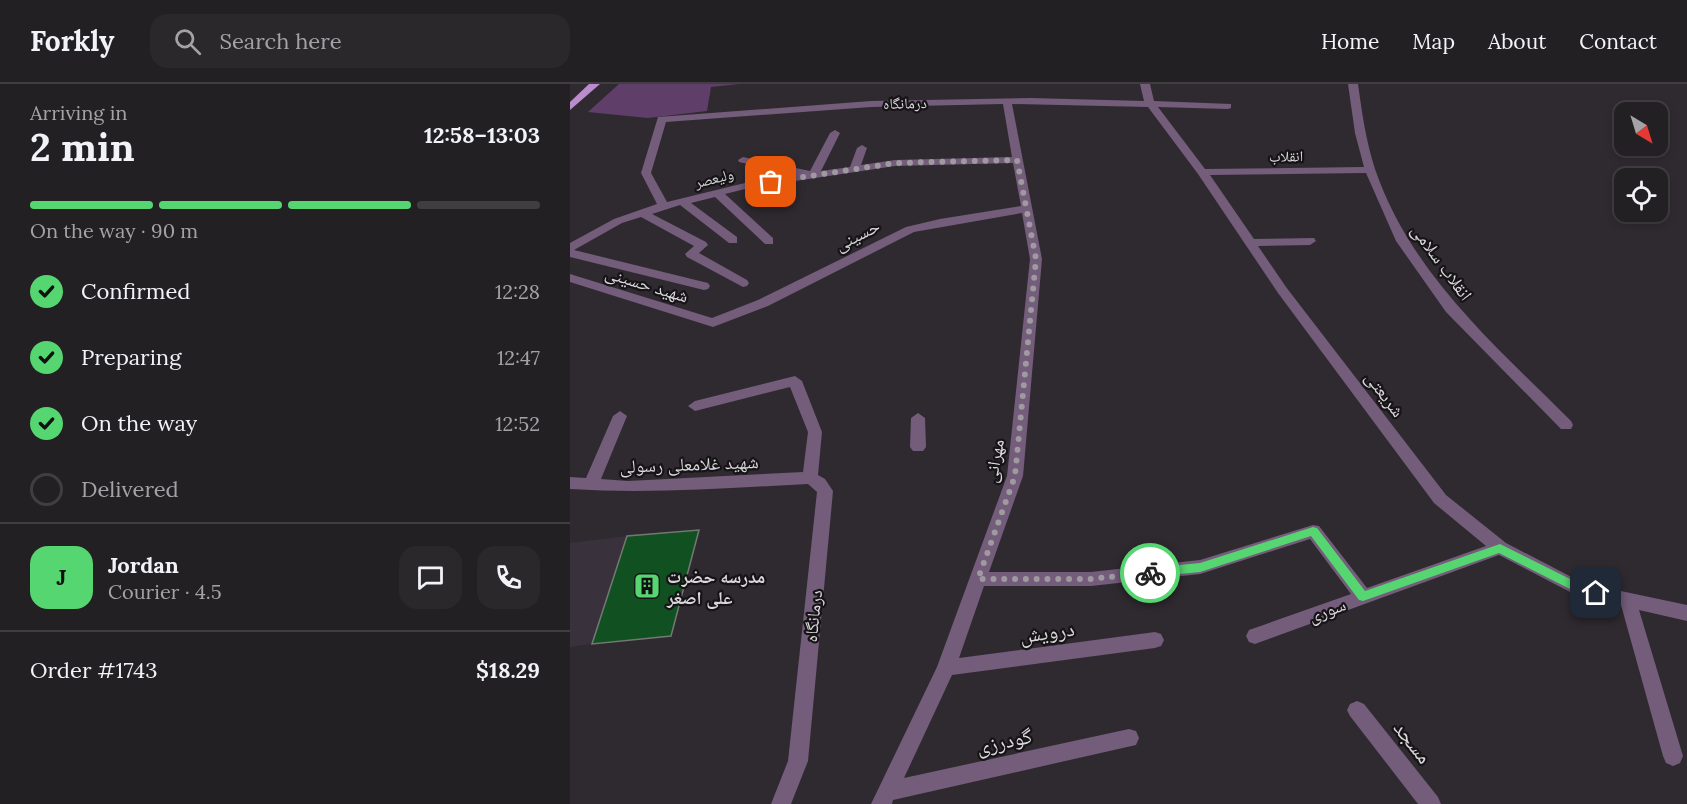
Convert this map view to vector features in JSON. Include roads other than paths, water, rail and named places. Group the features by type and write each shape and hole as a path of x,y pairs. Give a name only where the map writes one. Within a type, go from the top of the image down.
{"main road":[{"path":"570,106 595,84"}],"street":[{"name":"شریعتی","path":"1145,84 1149,102 1202,172 1282,290 1440,499 1500,548 1580,589 1687,613"},
{"name":"انقلاب سلامی","path":"1353,84 1360,133 1370,170 1401,241 1451,309 1566,425"},
{"name":"مهرانی","path":"885,797 946,668 1015,476 1036,259 1007,102"},
{"name":"درمانگاه","path":"664,206 646,173 662,119 871,104 1149,102 1228,106"},
{"path":"743,160 813,175 835,133"},
{"path":"854,169 862,148"},
{"name":"ولیعصر","path":"570,250 618,221 664,206 749,185 895,163 1017,160"},
{"name":"انقلاب","path":"1202,172 1370,170"},
{"path":"717,193 768,241"},
{"path":"683,202 733,240"},
{"name":"حسینی","path":"713,323 763,303 910,229 940,222 1026,209"},
{"path":"642,213 702,245 691,254 743,283"},
{"path":"1250,243 1310,241"},
{"path":"570,250 704,286"},
{"name":"شهید حسینی","path":"570,278 713,323"},
{"path":"695,406 795,381 815,432 810,478"},
{"path":"591,485 620,416"},
{"path":"918,418 918,447"},
{"name":"درمانگاه","path":"781,804 798,761 825,491 819,483 810,478"},
{"name":"شهید غلامعلی رسولی","path":"570,483 628,487 810,478"},
{"path":"978,579 1090,579 1200,567 1313,531 1363,596"},
{"name":"سوری","path":"1255,636 1500,548"},
{"path":"1628,601 1673,756"},
{"name":"درویش","path":"946,668 1155,640"},
{"name":"مسجد","path":"1357,710 1431,804"},
{"name":"گودرزی","path":"885,797 1129,738"}],"place":[{"name":"مدرسه حضرت علی اصغر","path":"647,586"}]}
